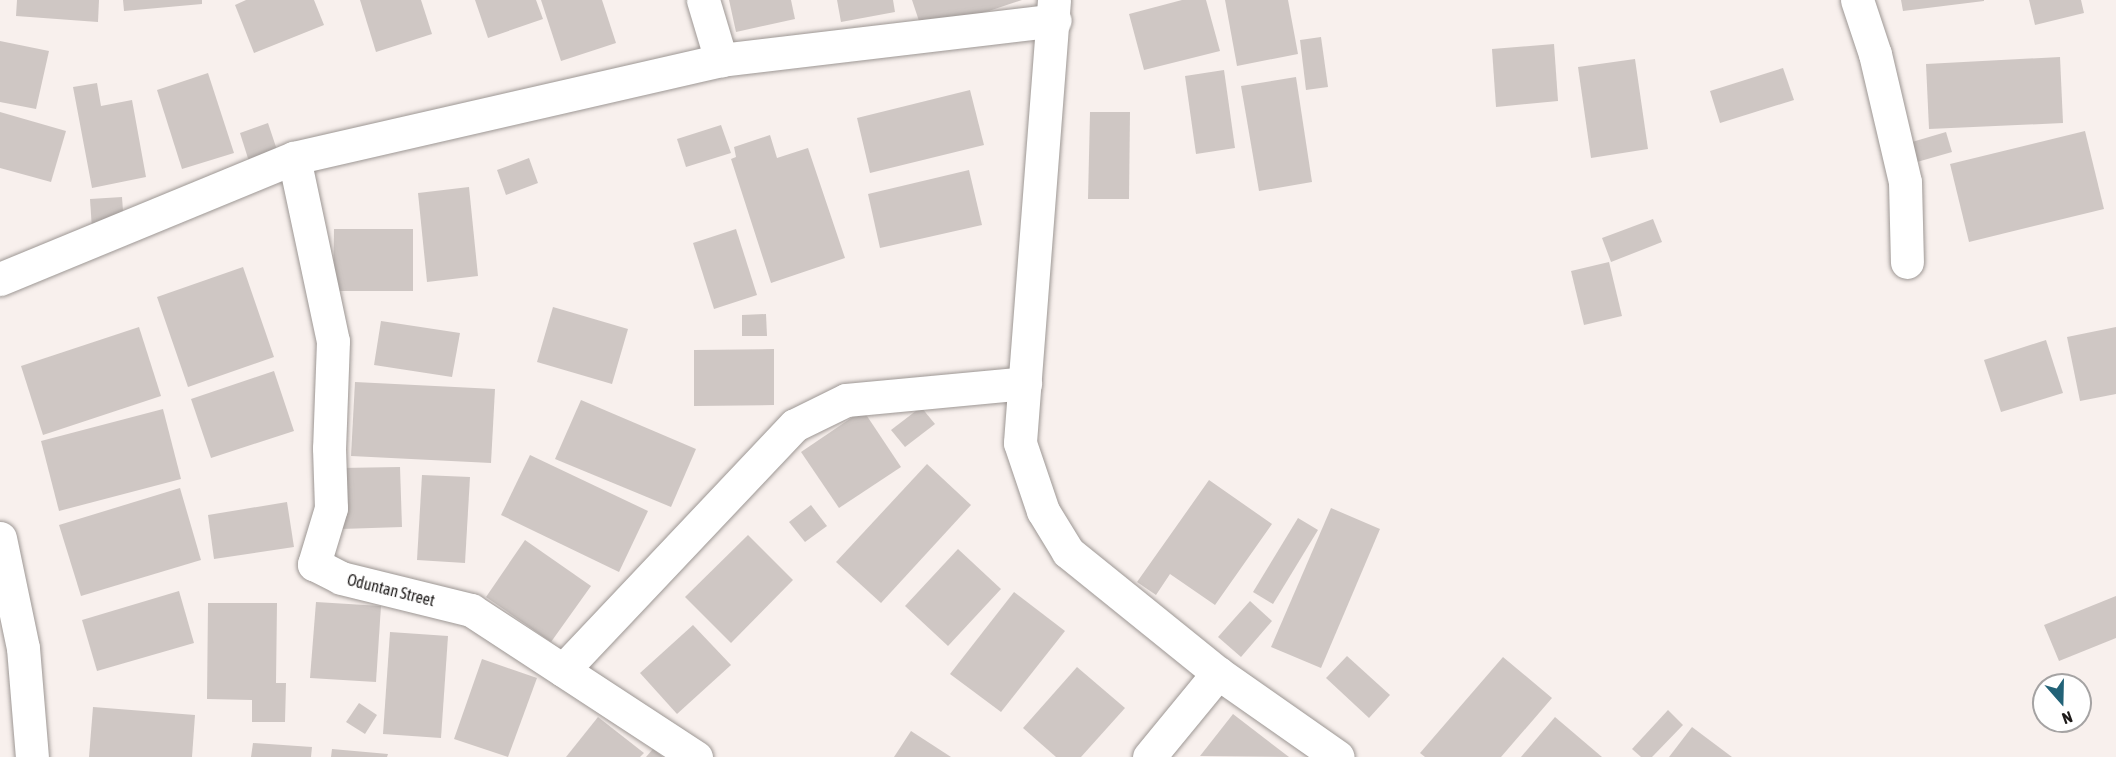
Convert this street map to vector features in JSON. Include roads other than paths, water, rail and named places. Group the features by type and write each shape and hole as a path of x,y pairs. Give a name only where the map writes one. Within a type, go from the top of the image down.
{"street":[{"path":"703,0 720,60"},
{"path":"1857,0 1875,54 1905,182 1907,262"},
{"path":"0,279 294,158 720,60 1055,10 1020,443 1043,510 1068,552 1218,674 1338,757"},
{"name":"Oduntan Street","path":"294,158 333,341 329,448 331,508 314,564 341,578 471,610 696,757"},
{"path":"563,670 795,425 846,400 1025,383"},
{"path":"0,538 23,648 33,757"},
{"path":"1149,757 1218,674"}]}
